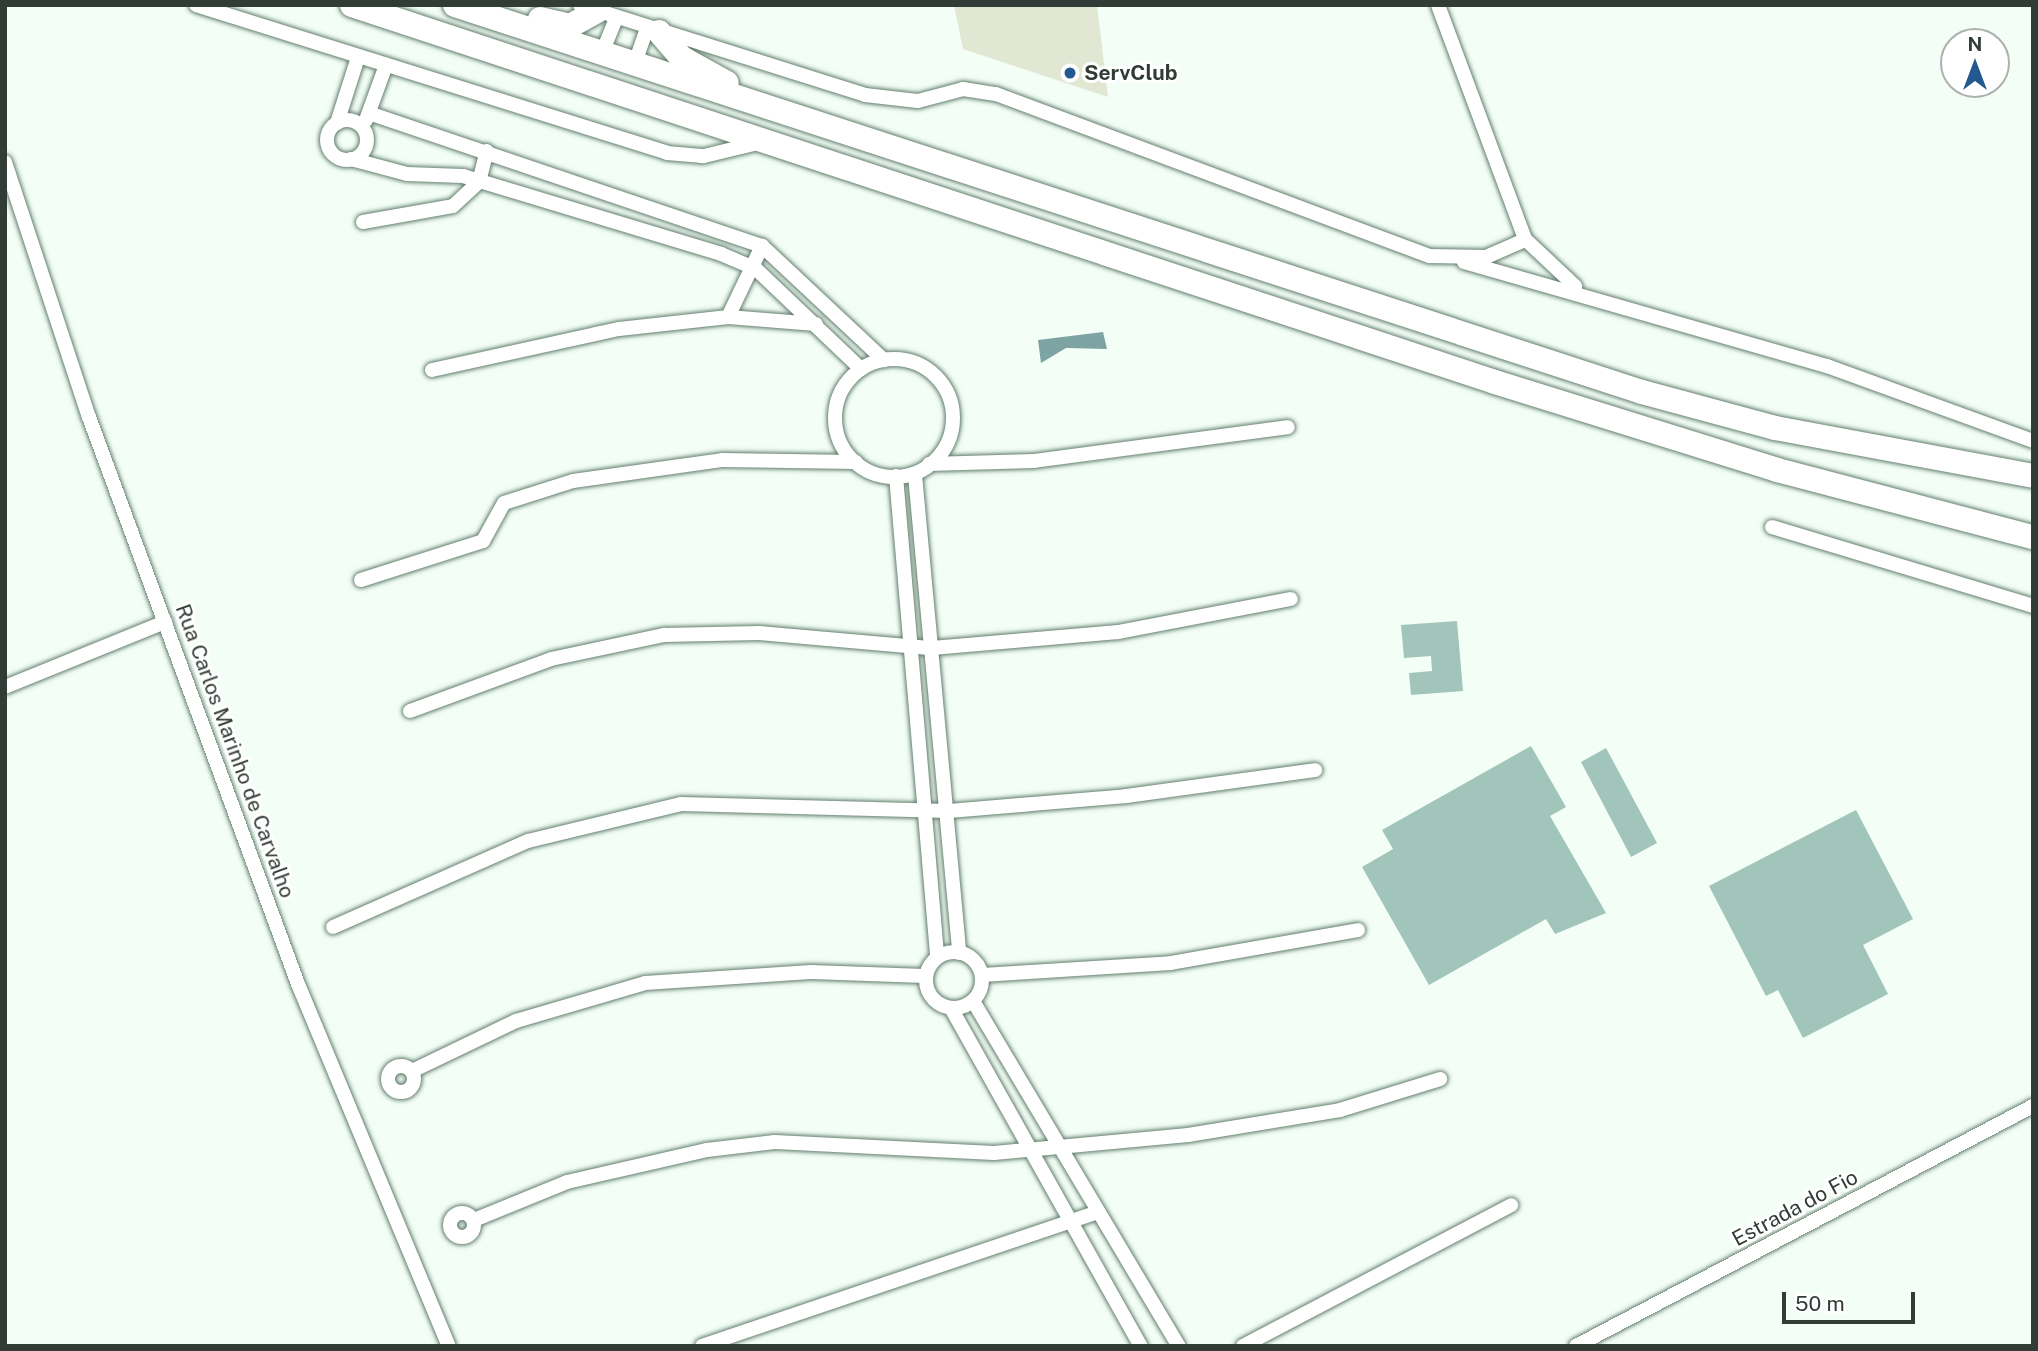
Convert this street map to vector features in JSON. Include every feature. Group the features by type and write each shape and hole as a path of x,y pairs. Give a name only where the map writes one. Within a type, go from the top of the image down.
{"highway":[{"path":"352,5 1495,382 1777,470 2033,537"},
{"path":"455,5 1642,392 1775,428 2033,476"},
{"path":"497,5 565,26 598,11"},
{"path":"653,30 671,49 745,101"}],"street":[{"path":"196,5 667,153 704,156 766,141"},
{"path":"1438,5 1525,240 1585,292"},
{"path":"602,53 598,11 865,95 918,101 963,89 996,94 1378,242 1585,292 1658,321 1826,366 2033,441"},
{"path":"635,63 653,30"},
{"path":"358,57 328,146 338,158 407,174 479,181 756,269 861,369"},
{"path":"351,159 365,147 362,128 386,65"},
{"path":"369,113 762,246 884,360"},
{"path":"337,123 362,128"},
{"path":"363,222 453,206 479,181 487,151"},
{"name":"Rua Carlos Marinho de Carvalho","path":"5,162 165,622 298,984 449,1346"},
{"path":"1448,258 1494,255 1525,240"},
{"path":"728,317 756,269 762,246"},
{"path":"432,370 560,337 728,317 816,324"},
{"path":"361,580 483,541 505,503 573,481 722,460 856,462 896,477 915,475 948,443 953,424 945,387 916,363 884,360 861,369 846,383 835,421 856,462"},
{"path":"929,464 1034,461 1288,426"},
{"path":"915,475 949,811 960,953"},
{"path":"896,477 937,957 925,976 931,998 951,1008 1140,1346"},
{"path":"1772,527 2033,606"},
{"path":"410,710 551,659 664,635 759,633 932,648 1118,632 1292,599"},
{"path":"5,687 165,622"},
{"path":"333,927 527,841 614,815 681,804 775,802 949,811 1126,796 1315,770"},
{"path":"982,975 1171,963 1358,930"},
{"path":"937,957 960,953 972,958 982,975 973,1001 1097,1212 1180,1346"},
{"path":"412,1071 516,1021 645,983 811,972 925,976"},
{"path":"951,1008 973,1001"},
{"path":"474,1220 567,1182 721,1148 775,1142 1030,1150 1257,1125 1340,1110 1440,1079"},
{"name":"Estrada do Fio","path":"1576,1346 2033,1106"},
{"path":"1243,1346 1510,1205"},
{"path":"702,1346 1097,1212"}],"green space":[{"name":"ServClub","path":"954,5 1097,5 1108,97 963,49"}],"water":[{"path":"1103,332 1107,349 1066,348 1041,363 1038,340"}],"building":[{"path":"1457,621 1463,691 1411,695 1409,673 1432,671 1431,656 1404,658 1401,625"},
{"path":"1531,746 1566,807 1550,816 1606,913 1555,934 1546,919 1429,985 1362,867 1393,849 1382,830"},
{"path":"1606,748 1657,843 1631,857 1581,762"},
{"path":"1856,810 1913,919 1863,945 1888,994 1803,1038 1778,990 1766,996 1709,886"}],"place":[{"name":"ServClub","path":"1070,73"}]}
